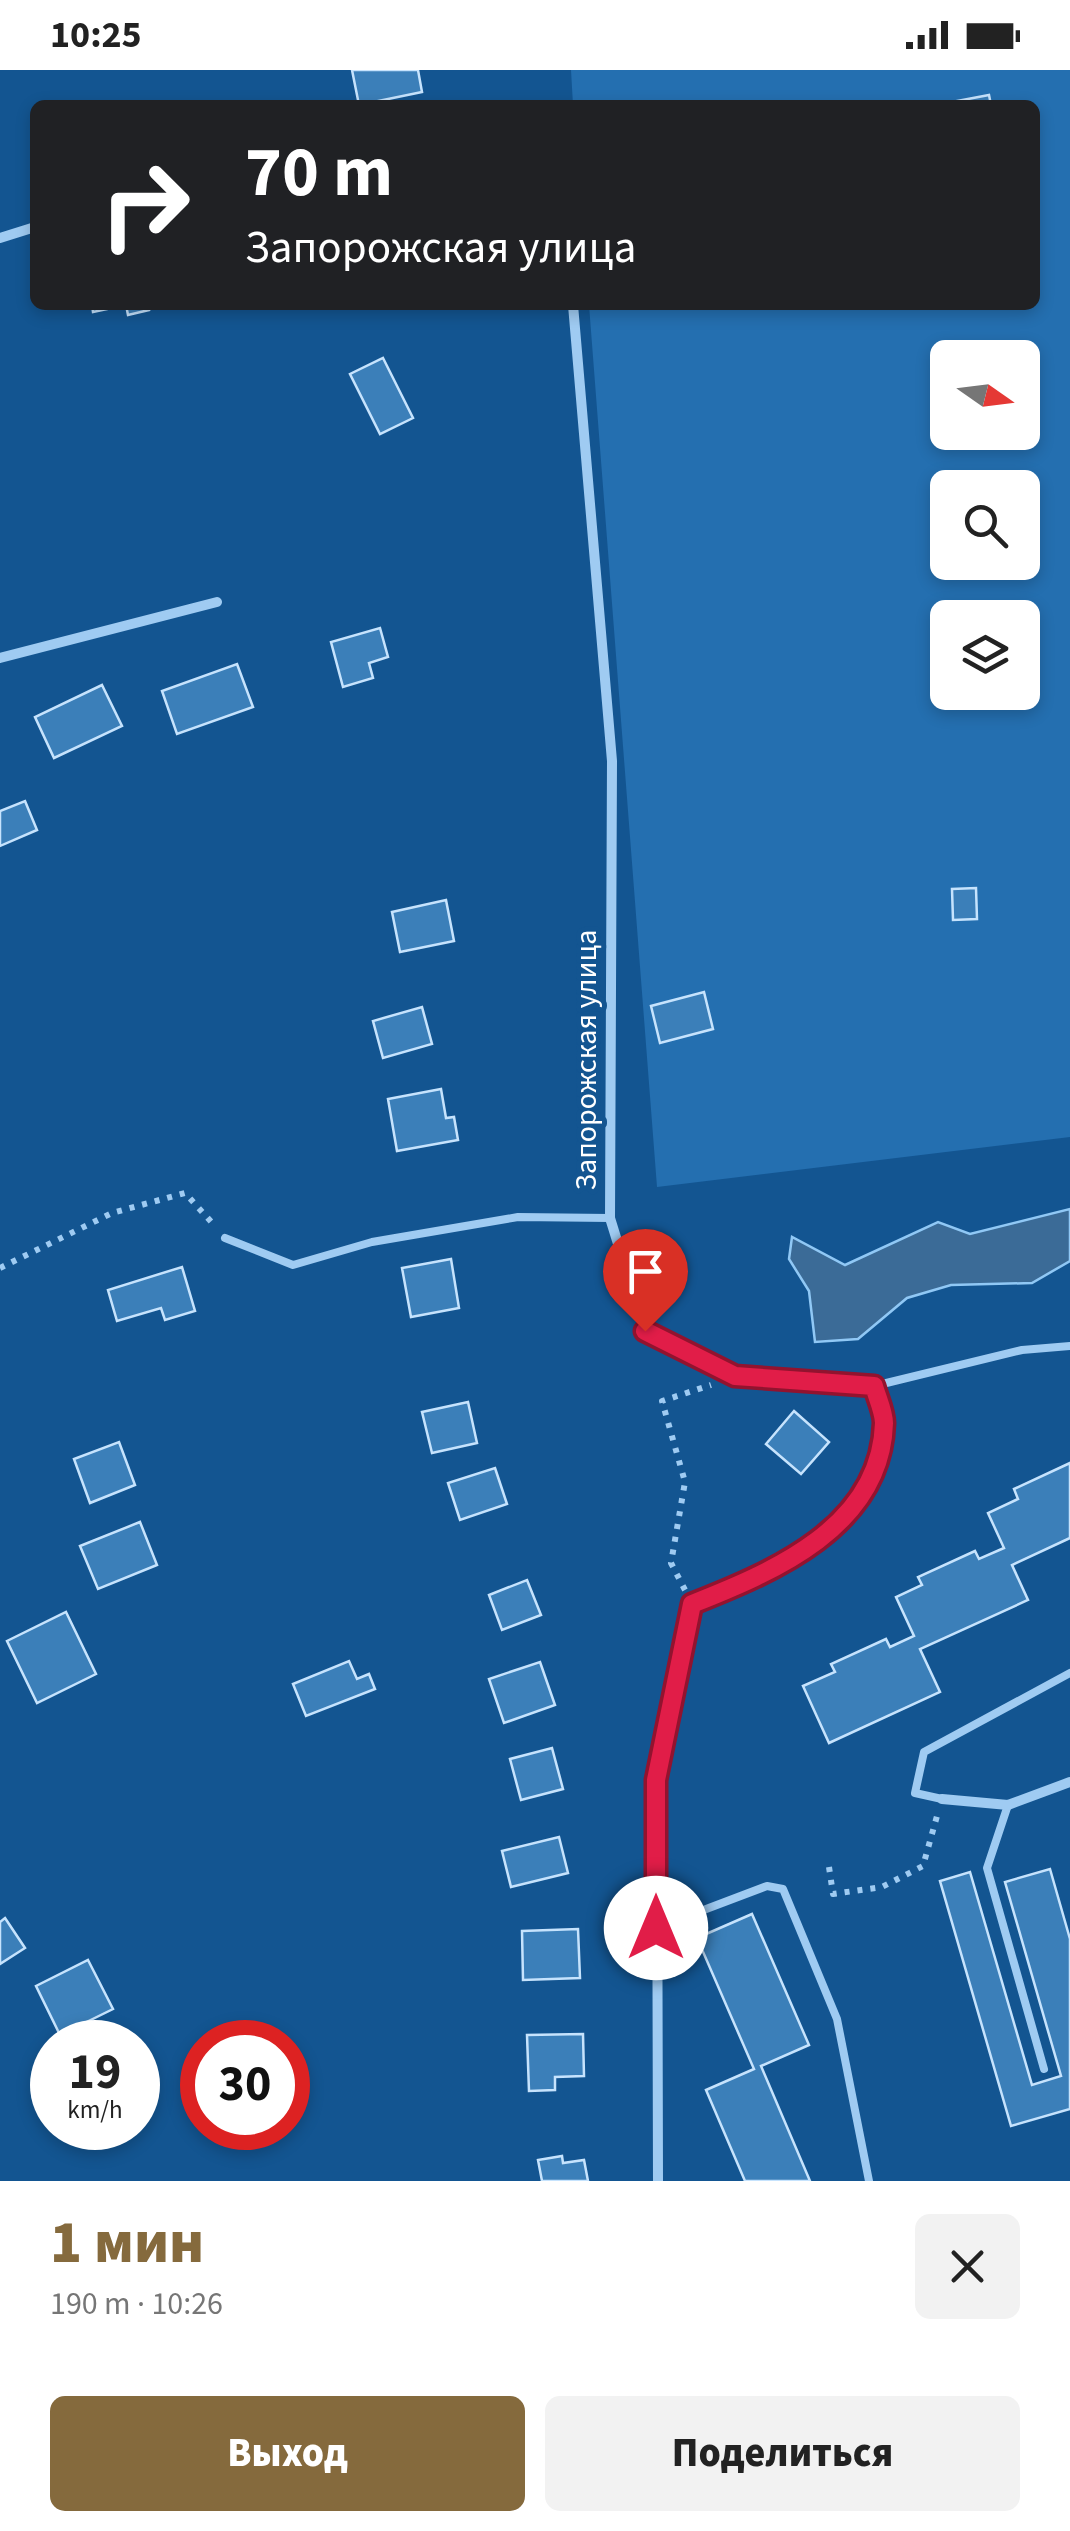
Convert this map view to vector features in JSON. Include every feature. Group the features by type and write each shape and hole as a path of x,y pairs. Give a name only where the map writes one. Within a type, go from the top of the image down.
{"street":[{"path":"0,238 30,229"},
{"name":"Запорожская улица","path":"573,310 612,761 610,1218 645,1331 735,1376 874,1386"},
{"path":"0,658 217,602"},
{"path":"658,2181 656,1780 692,1604 767,1575 831,1533 871,1476 884,1422 874,1386"},
{"path":"942,1799 1008,1805 1070,1782"}],"lane":[{"path":"226,1238 293,1266 372,1242 518,1217 610,1218"},
{"path":"874,1386 1022,1350 1070,1346"},
{"path":"942,1799 915,1793 924,1752 1070,1673"},
{"path":"1008,1805 987,1868 1044,2070"},
{"path":"656,1928 768,1886 783,1889 836,2020 868,2181"}],"path":[{"path":"0,1268 112,1214 184,1193 226,1238"},
{"path":"692,1604 671,1564 685,1482 662,1401 735,1376"},
{"path":"828,1867 834,1894 882,1887 923,1866 942,1799"}],"shaded area":[{"path":"571,70 1070,70 1070,1137 657,1187 589,310 1040,310 1040,100 573,100"},
{"path":"1070,1209 1070,1261 1032,1283 951,1285 907,1298 858,1339 815,1342 809,1291 789,1259 792,1237 845,1265 938,1222 970,1234"}],"building":[{"path":"352,70 418,70 422,92 383,100 358,100"},
{"path":"989,95 990,100 963,100"},
{"path":"383,358 413,418 380,434 350,374"},
{"path":"380,628 388,657 369,663 373,678 343,687 331,642"},
{"path":"237,664 253,707 177,734 162,691"},
{"path":"102,685 122,726 54,758 35,717"},
{"path":"25,801 37,830 0,846 0,811"},
{"path":"976,888 977,919 953,920 952,889"},
{"path":"446,900 454,941 400,952 392,912"},
{"path":"704,992 713,1029 660,1043 651,1006"},
{"path":"422,1007 432,1044 383,1058 373,1021"},
{"path":"441,1089 446,1118 454,1117 458,1140 397,1151 388,1099"},
{"path":"451,1259 459,1308 411,1317 402,1268"},
{"path":"182,1267 195,1311 165,1320 161,1308 117,1321 108,1290"},
{"path":"468,1402 477,1443 432,1453 422,1412"},
{"path":"794,1411 829,1442 801,1474 766,1444"},
{"path":"119,1442 135,1485 90,1503 74,1459"},
{"path":"1070,1463 1070,1538 1012,1565 1028,1600 920,1649 940,1692 829,1743 803,1686 835,1672 831,1664 886,1639 890,1647 914,1636 896,1597 922,1585 918,1577 975,1551 979,1559 1004,1548 988,1513 1018,1499 1014,1489"},
{"path":"495,1468 507,1504 460,1520 448,1483"},
{"path":"140,1522 157,1565 98,1589 80,1546"},
{"path":"527,1580 541,1615 502,1630 489,1595"},
{"path":"66,1612 96,1674 37,1703 7,1641"},
{"path":"349,1661 357,1679 369,1674 375,1689 306,1716 293,1684"},
{"path":"540,1662 555,1705 504,1723 489,1679"},
{"path":"552,1748 563,1789 521,1800 510,1759"},
{"path":"559,1837 568,1873 511,1887 502,1851"},
{"path":"1050,1869 1070,1939 1070,2109 1011,2126 940,1881 970,1872 1032,2085 1061,2076 1005,1882"},
{"path":"752,1914 809,2045 761,2066 810,2181 745,2181 706,2090 754,2069 697,1938"},
{"path":"5,1918 25,1948 0,1964 0,1922"},
{"path":"578,1929 580,1978 523,1980 522,1931"},
{"path":"88,1960 113,2009 91,2020 53,2020 36,1986"},
{"path":"583,2034 584,2076 555,2077 555,2090 529,2091 527,2035"},
{"path":"562,2156 563,2163 584,2160 588,2181 542,2181 538,2160"}],"route":[{"path":"645,1331 735,1376 874,1386 884,1422 871,1476 831,1533 767,1575 692,1604 656,1780 656,1928"}]}
